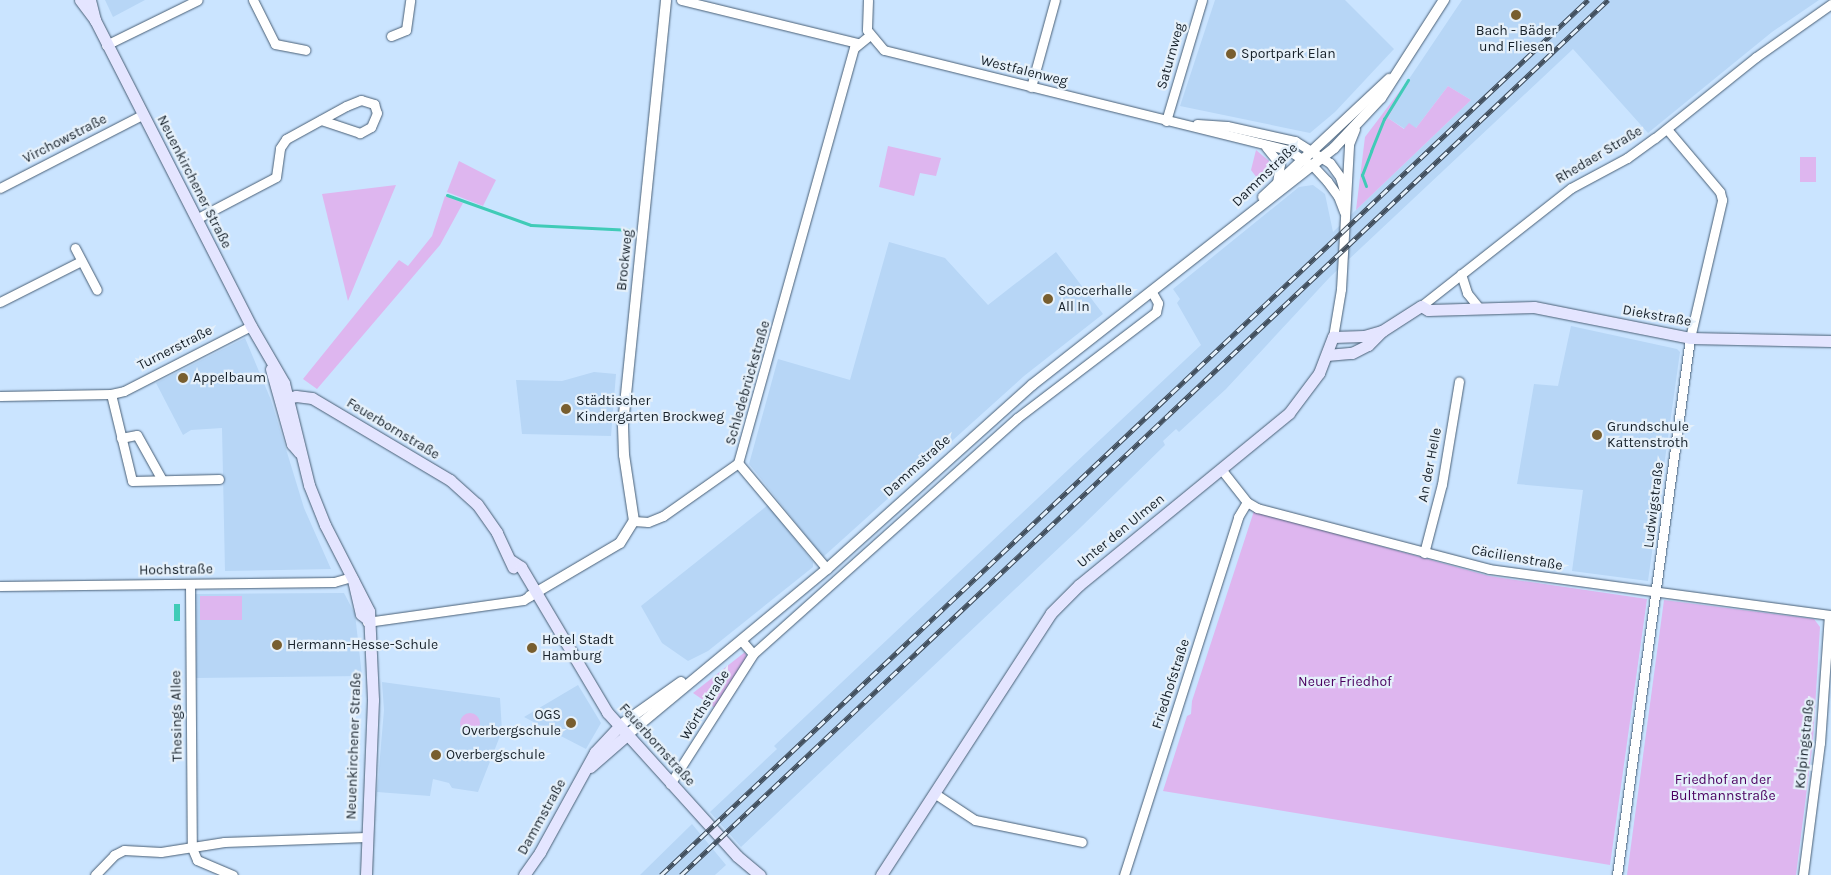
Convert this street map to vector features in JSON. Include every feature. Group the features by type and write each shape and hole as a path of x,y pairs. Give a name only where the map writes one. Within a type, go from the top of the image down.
{"main road":[{"name":"Neuenkirchener Straße","path":"80,0 95,20"},
{"name":"Neuenkirchener Straße","path":"90,0 95,20 106,45 251,326 284,383 284,398 300,442 299,452 325,525 352,578 361,614 367,621 373,700 366,875"},
{"name":"Diekstraße","path":"1421,306 1428,310 1534,307 1690,338 1831,341"},
{"name":"Rhedaer Straße","path":"1327,355 1352,353 1368,345 1382,332 1421,306"},
{"name":"Rhedaer Straße","path":"1333,337 1382,332"},
{"name":"Unter den Ulmen","path":"881,875 1051,613 1080,585 1221,469 1301,400 1327,355 1333,337"},
{"name":"Feuerbornstraße","path":"284,398 312,398 450,480 477,504 512,561 514,571 551,620 623,731 737,856 760,875"},
{"name":"Dammstraße","path":"524,875 540,852 584,773 623,731"},
{"name":"Neuenkirchener Straße","path":"367,840 374,875"}],"street":[{"path":"106,45 198,0"},
{"path":"253,0 275,44 305,50"},
{"path":"391,36 406,30 410,0"},
{"name":"Brockweg","path":"634,522 624,455 623,424 666,0"},
{"path":"681,0 858,43 869,36 866,14 868,0"},
{"path":"1031,87 1055,0"},
{"name":"Saturnweg","path":"1166,121 1202,0"},
{"path":"1395,73 1444,0"},
{"name":"Rhedaer Straße","path":"1421,306 1571,188 1627,158 1667,129 1756,57 1831,4"},
{"name":"Westfalenweg","path":"869,36 884,50 1288,150 1313,166"},
{"name":"Schledebrückstraße","path":"634,522 648,522 663,516 738,463 858,43"},
{"name":"Dammstraße","path":"623,731 742,640 827,569 1032,385 1152,292 1239,221 1323,158 1381,98 1395,73"},
{"name":"Dammstraße","path":"1239,221 1277,182 1395,73"},
{"path":"196,219 276,177 280,148 286,139 321,120 361,100 374,104 377,113 371,127 360,133 321,120"},
{"name":"Virchowstraße","path":"0,188 142,115"},
{"name":"Westfalenweg","path":"1177,123 1227,126 1295,141 1323,158"},
{"name":"Unter den Ulmen","path":"1333,337 1341,289 1349,144 1356,126"},
{"name":"Ludwigstraße","path":"1617,875 1657,592 1690,338 1722,200 1720,192 1667,129"},
{"path":"1264,145 1280,164 1277,182"},
{"name":"Unter den Ulmen","path":"1323,158 1340,178 1346,197"},
{"name":"Unter den Ulmen","path":"1313,166 1338,196 1344,212"},
{"path":"74,248 97,290"},
{"path":"0,302 81,261"},
{"path":"1461,274 1467,294 1479,308"},
{"path":"742,640 753,654 1017,418 1156,312 1158,303 1152,292"},
{"name":"Turnerstraße","path":"0,396 111,394 251,326"},
{"name":"An der Helle","path":"1424,553 1442,484 1459,380"},
{"path":"111,394 132,481 218,479"},
{"path":"121,438 137,435 162,480"},
{"path":"738,463 745,466 827,569"},
{"name":"Cäcilienstraße","path":"1221,469 1247,502 1257,508 1489,569 1830,615"},
{"name":"Friedhofstraße","path":"1124,875 1238,517 1247,502"},
{"path":"367,621 523,600 620,543 634,522"},
{"name":"Hochstraße","path":"0,586 334,582 352,578"},
{"name":"Thesings Allee","path":"190,584 192,848"},
{"name":"Kolpingstraße","path":"1804,875 1821,735 1830,615"},
{"name":"Wörthstraße","path":"670,784 753,654"},
{"path":"934,793 975,820 1082,842"},
{"path":"95,875 114,855 124,850 161,852 224,842 367,840"},
{"path":"192,848 197,860 232,875"}],"shaded area":[{"path":"105,0 145,0 113,17"},
{"path":"1215,0 1345,0 1394,49 1335,112 1310,133 1180,106"},
{"path":"1462,0 1819,0 1772,32 1648,133 1573,49 1330,277 1226,389 1179,432 1176,429 1163,441 1165,445 1080,528 741,847 710,812 777,749 774,746 1201,345 1177,303 1180,299 1173,289 1299,187 1313,185 1325,194 1333,232 1471,100 1448,86 1416,128 1405,129 1388,118 1409,79"},
{"path":"889,242 945,258 988,305 1056,252 1103,314 1024,376 823,557 749,464 778,359 850,380"},
{"name":"Grundschule Kattenstroth","path":"1571,326 1677,349 1680,352 1648,581 1572,571 1583,490 1517,484 1534,384 1558,386"},
{"path":"245,338 271,400 304,508 331,569 225,571 222,428 191,430 183,435 156,383"},
{"name":"Städtischer Kindergarten Brockweg","path":"594,372 616,374 611,436 522,434 516,380 562,381"},
{"path":"768,505 813,562 813,567 708,651 688,661 662,643 641,606"},
{"name":"Hermann-Hesse-Schule","path":"344,593 355,614 362,676 196,678 195,594"},
{"path":"174,604 180,604 180,621 174,621"},
{"name":"Overbergschule","path":"382,682 500,698 502,731 478,792 452,788 449,783 433,779 430,796 377,792 384,710"},
{"name":"Overbergschule","path":"578,685 601,723 586,749 524,717"},
{"path":"692,824 726,865 715,875 640,875"}],"green space":[{"path":"1409,79 1388,118 1404,129 1409,123 1416,128 1448,86 1471,100 1356,210 1365,137"},
{"path":"888,146 941,158 936,176 920,173 914,196 879,187"},
{"path":"1256,150 1269,161 1270,170 1263,186 1251,170"},
{"path":"1800,157 1816,157 1816,182 1800,182"},
{"path":"459,161 496,180 483,206 447,192"},
{"path":"396,185 348,301 322,194"},
{"path":"445,196 463,203 440,245 317,389 303,379 399,260 408,266 432,236"},
{"name":"Neuer Friedhof","path":"1254,511 1489,576 1647,599 1610,865 1163,791 1187,716 1191,714 1192,701"},
{"path":"200,596 242,596 242,620 200,620"},
{"name":"Friedhof an der Bultmannstraße","path":"1664,600 1814,619 1820,627 1813,741 1796,875 1627,875"},
{"path":"745,652 747,658 715,708 693,693"},
{"path":"466,713 474,713 480,719 480,727 474,733 466,733 460,727 460,719"}],"waterway":[{"path":"1366,186 1362,175 1371,151 1384,119 1408,80"},
{"path":"447,195 531,225 632,230"}],"railway":[{"path":"661,875 1588,0"},
{"path":"681,875 1608,0"}],"place":[{"name":"Bach - Bäder und Fliesen","path":"1516,15"},
{"name":"Sportpark Elan","path":"1231,54"},
{"name":"Soccerhalle All In","path":"1048,299"},
{"name":"Appelbaum","path":"183,378"},
{"name":"Städtischer Kindergarten Brockweg","path":"566,409"},
{"name":"Grundschule Kattenstroth","path":"1597,435"},
{"name":"Hermann-Hesse-Schule","path":"277,645"},
{"name":"Hotel Stadt Hamburg","path":"532,648"},
{"name":"OGS Overbergschule","path":"571,723"},
{"name":"Overbergschule","path":"436,755"}]}
